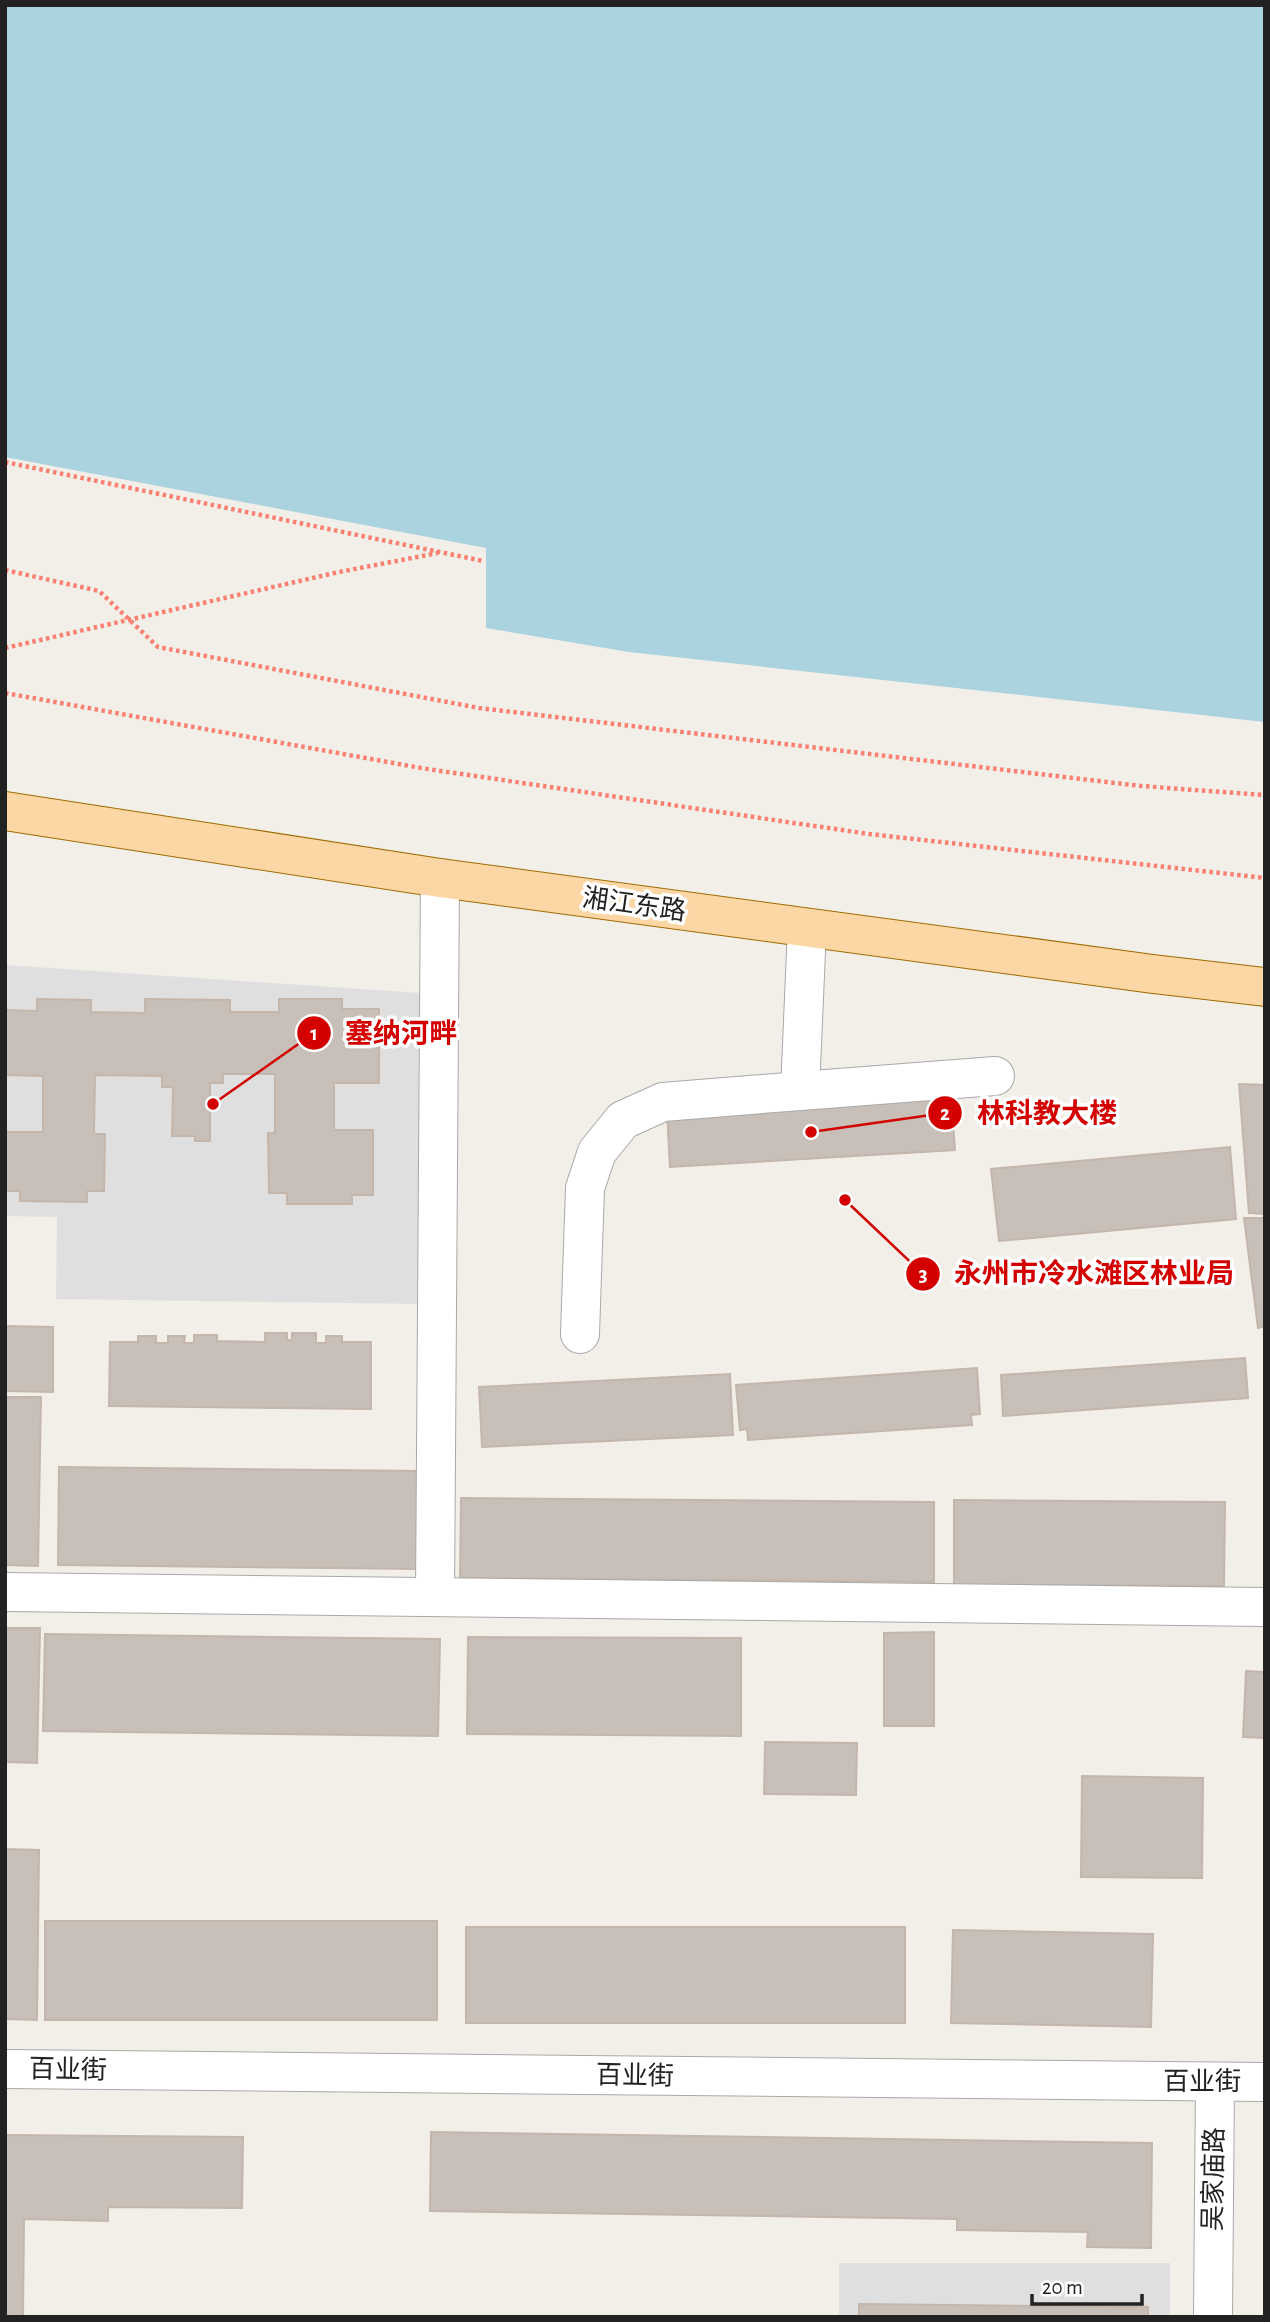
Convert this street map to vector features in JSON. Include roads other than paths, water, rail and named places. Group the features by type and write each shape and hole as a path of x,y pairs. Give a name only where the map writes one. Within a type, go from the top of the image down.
{"main road":[{"name":"湘江东路","path":"5,811 440,878 1139,973 1265,986"}],"street":[{"path":"435,1597 440,878"},
{"path":"800,1091 807,928"},
{"path":"580,1334 585,1188 597,1152 623,1120 663,1102 995,1076"},
{"path":"5,1592 1265,1606"},
{"name":"百业街","path":"5,2069 1265,2082"},
{"name":"吴家庙路","path":"1213,2317 1215,2082"}],"water":[{"path":"5,5 1265,5 1265,722 629,652 486,628 486,548 5,457"}],"place":[{"name":"塞纳河畔","path":"213,1104"},
{"name":"林科教大楼","path":"811,1132"},
{"name":"永州市冷水滩区林业局","path":"845,1200"}]}
